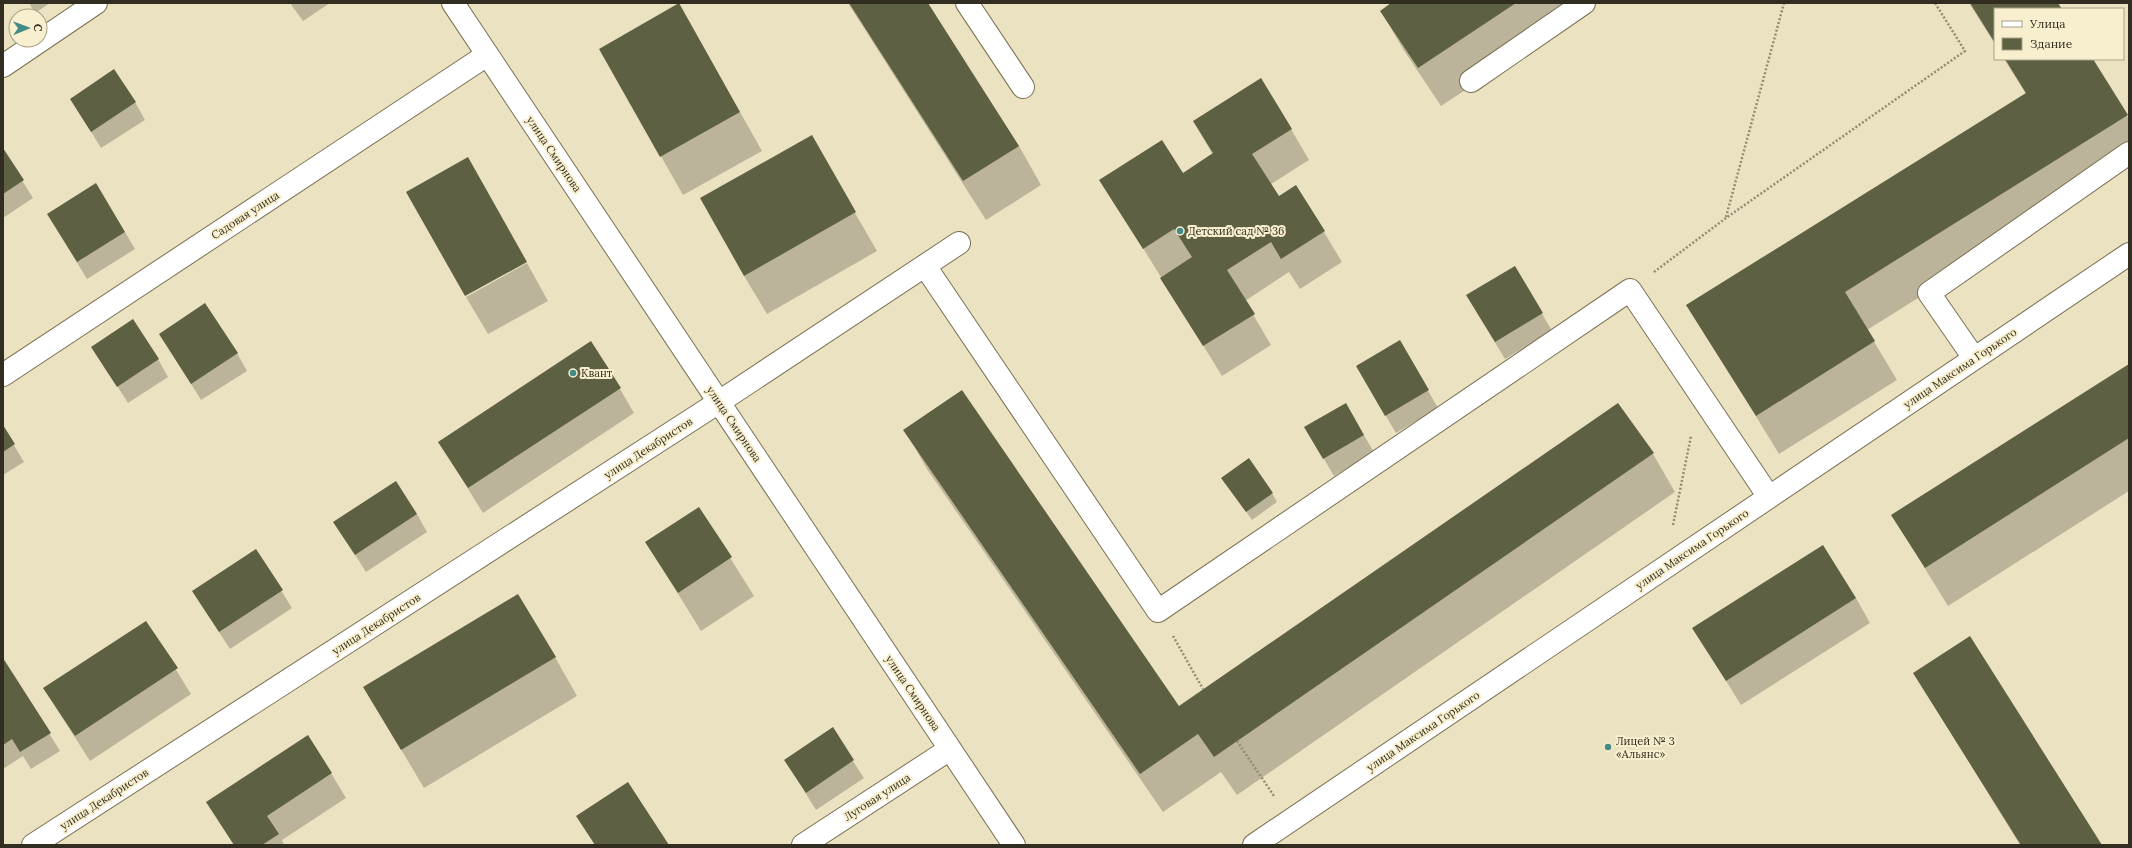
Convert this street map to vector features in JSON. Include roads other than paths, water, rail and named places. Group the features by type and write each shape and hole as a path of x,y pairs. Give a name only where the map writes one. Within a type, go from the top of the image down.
{"street":[{"path":"3,66 96,3"},
{"name":"улица Смирнова","path":"452,3 1014,845"},
{"path":"967,3 1023,87"},
{"path":"1471,81 1584,3"},
{"name":"Садовая улица","path":"3,375 487,55"},
{"path":"1974,358 1929,293 2129,153"},
{"name":"улица Декабристов","path":"33,845 719,402 959,243"},
{"name":"улица Максима Горького","path":"1254,845 2129,254"},
{"path":"925,266 1158,611 1630,290 1769,497"},
{"name":"Луговая улица","path":"803,845 950,749"}],"place":[{"name":"Детский сад № 36","path":"1180,231"},
{"name":"Квант","path":"573,373"},
{"name":"Лицей № 3 «Альянс»","path":"1608,747"}]}
